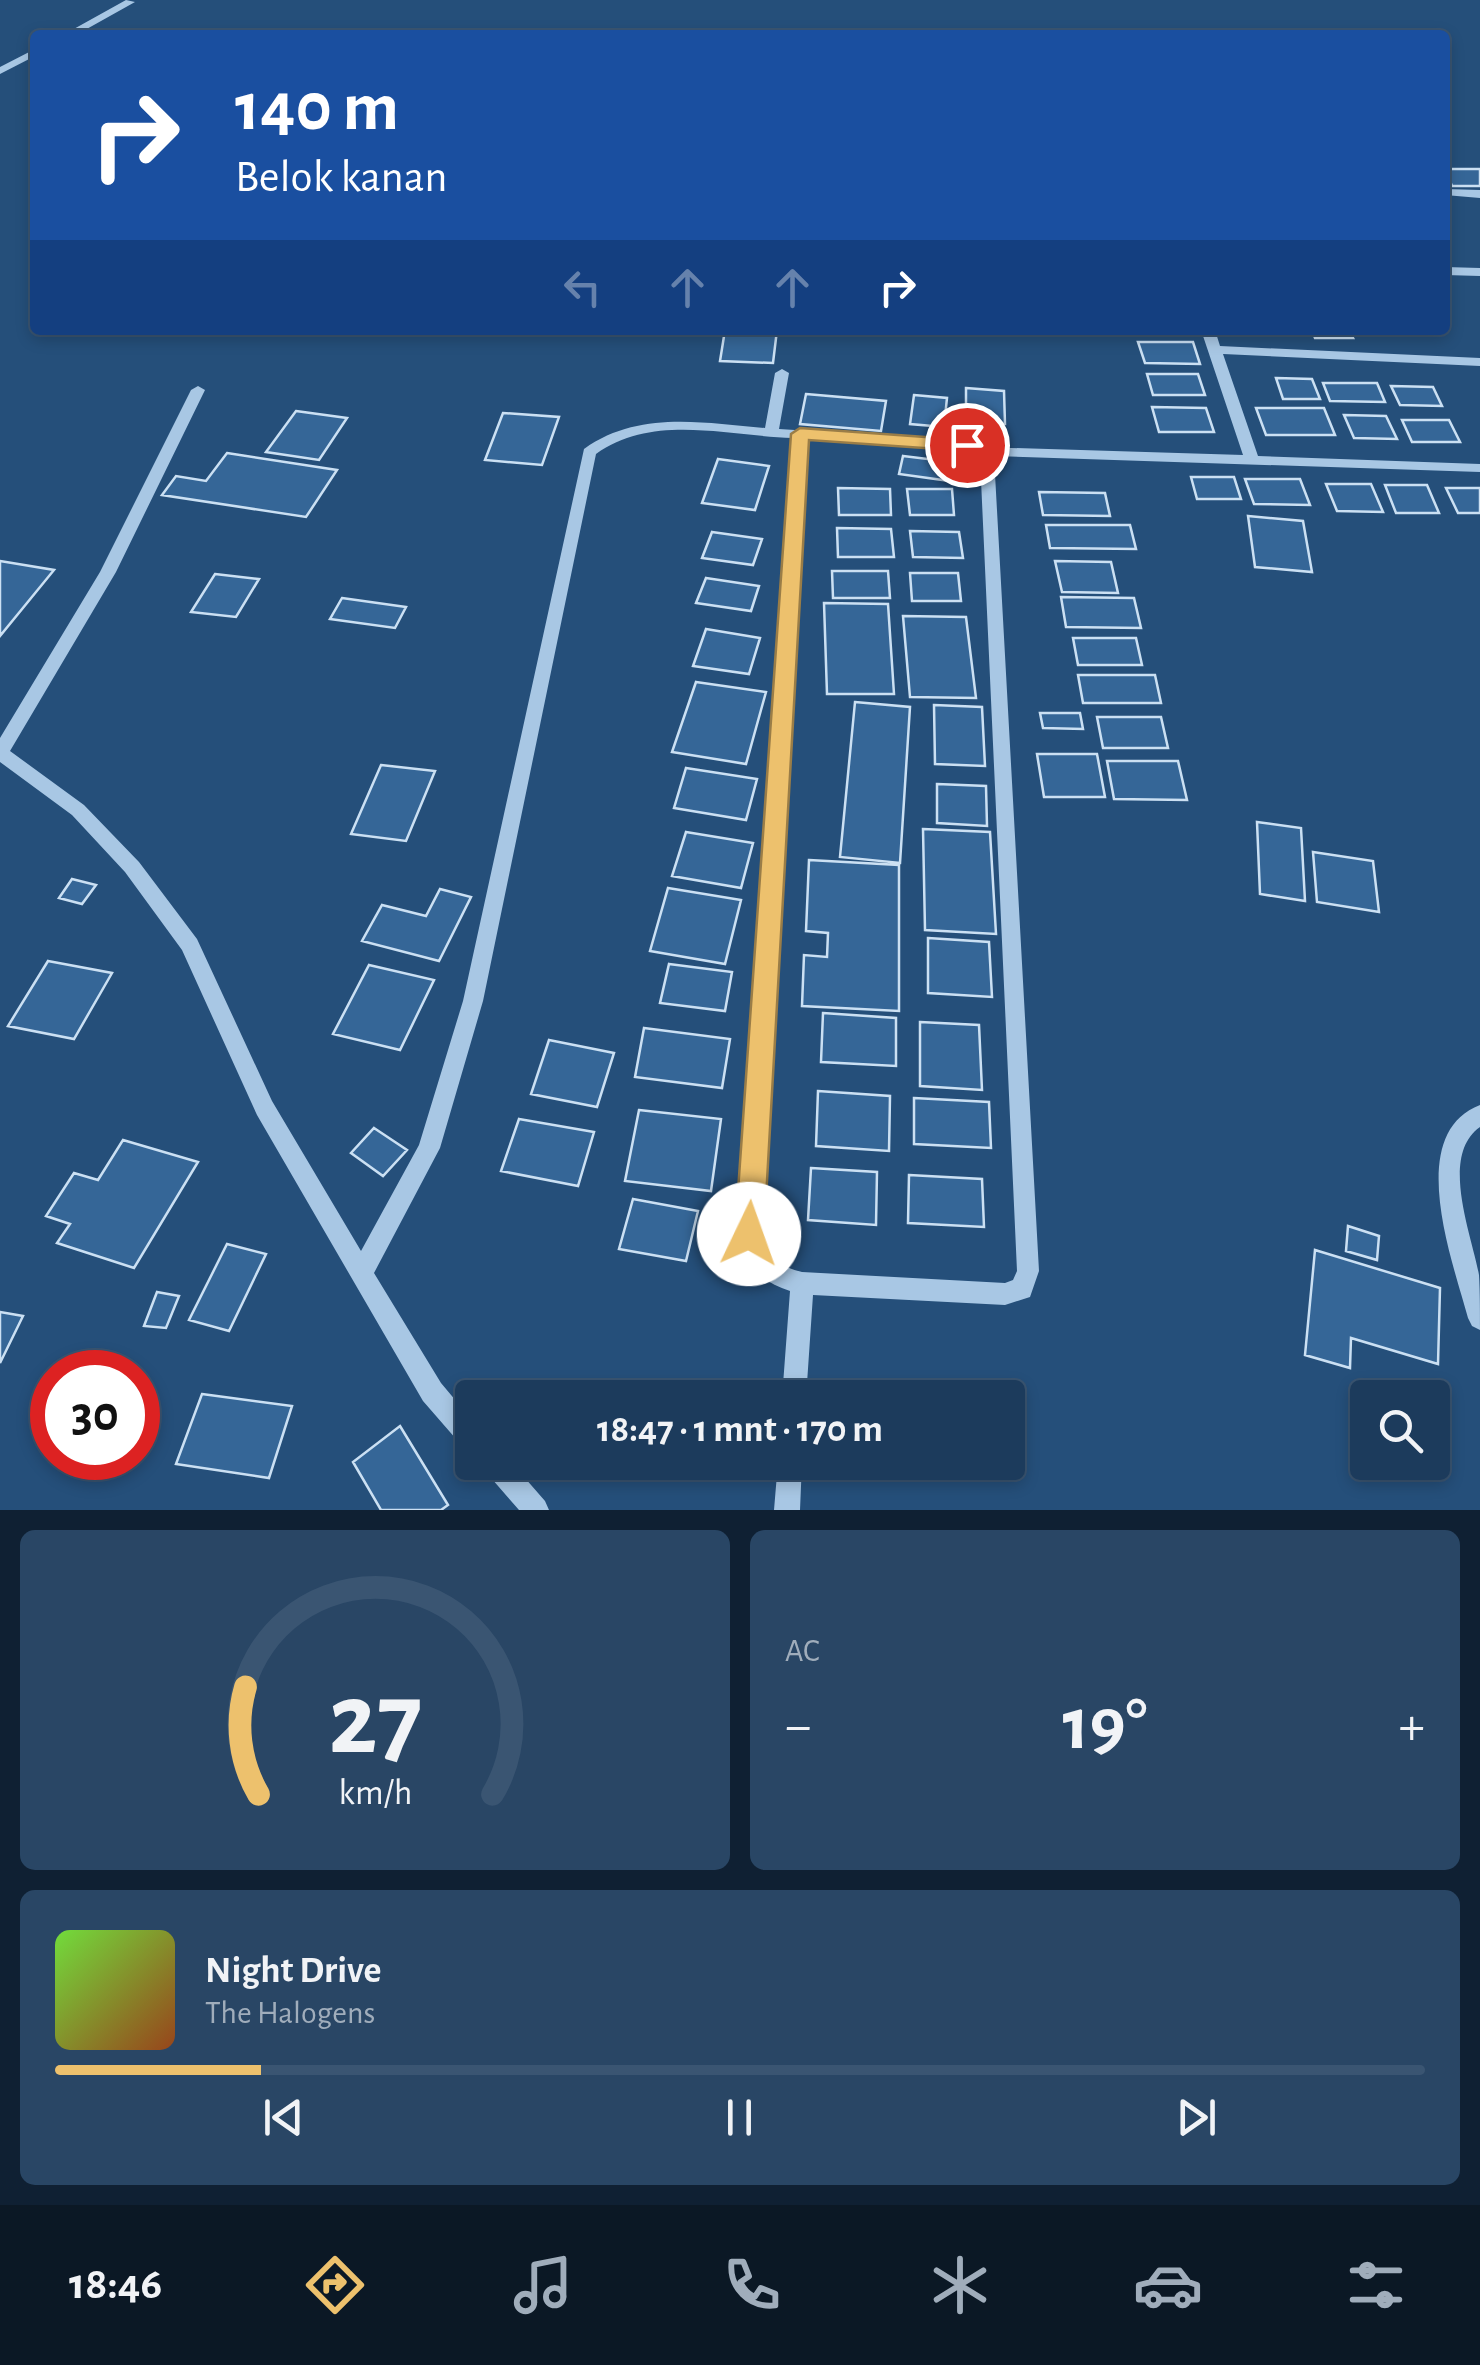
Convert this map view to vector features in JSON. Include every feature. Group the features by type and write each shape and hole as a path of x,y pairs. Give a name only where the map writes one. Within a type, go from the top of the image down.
{"street":[{"path":"77,30 130,2"},
{"path":"0,71 30,55"},
{"path":"1450,192 1480,194"},
{"path":"1450,270 1480,272"},
{"path":"1210,335 1251,458"},
{"path":"1215,350 1480,362"},
{"path":"770,432 782,373"},
{"path":"198,390 108,572 0,753 78,810 132,867 190,945 264,1108 432,1392 455,1418"},
{"path":"362,1270 429,1148 473,1001 589,452 604,438 650,426 967,445 983,451 1480,468"},
{"path":"800,434 749,1234 757,1262 769,1275 802,1284 1005,1294 1022,1289 1028,1281 988,464 983,451"},
{"path":"1480,1115 1460,1130 1451,1159 1451,1199 1480,1318"},
{"path":"795,1380 802,1284"},
{"path":"510,1480 536,1510"},
{"path":"787,1510 789,1480"}],"building":[{"path":"1450,169 1480,169 1480,186 1452,186"},
{"path":"724,335 776,335 773,363 720,361"},
{"path":"1314,335 1353,338 1315,338"},
{"path":"1138,342 1193,342 1200,364 1145,363"},
{"path":"1147,374 1198,374 1205,395 1153,395"},
{"path":"1276,378 1312,379 1320,399 1283,399"},
{"path":"1323,383 1377,383 1385,402 1330,401"},
{"path":"1391,386 1433,387 1442,406 1400,405"},
{"path":"966,388 1004,391 1005,424 966,422"},
{"path":"806,394 886,401 881,431 800,424"},
{"path":"914,395 947,398 944,427 910,424"},
{"path":"1152,407 1206,408 1214,432 1159,432"},
{"path":"1256,408 1324,408 1335,435 1266,435"},
{"path":"296,411 347,418 319,460 266,452"},
{"path":"503,413 559,417 542,465 485,460"},
{"path":"1344,415 1386,416 1397,439 1354,438"},
{"path":"1402,420 1449,420 1460,442 1412,442"},
{"path":"227,453 337,470 306,517 162,495 176,476 206,481"},
{"path":"903,456 953,462 950,481 899,474"},
{"path":"718,459 769,466 755,510 702,503"},
{"path":"1191,477 1234,477 1241,499 1197,499"},
{"path":"1245,479 1300,479 1310,505 1254,504"},
{"path":"1326,484 1371,484 1383,512 1337,511"},
{"path":"1385,485 1427,485 1439,513 1396,513"},
{"path":"838,488 890,489 891,515 839,515"},
{"path":"1446,488 1480,488 1480,513 1458,513"},
{"path":"907,489 952,489 954,515 910,515"},
{"path":"1039,492 1105,493 1110,516 1043,515"},
{"path":"1248,516 1303,521 1312,572 1255,567"},
{"path":"1046,525 1130,525 1136,549 1050,548"},
{"path":"837,528 891,529 894,557 838,557"},
{"path":"910,531 959,532 963,558 913,557"},
{"path":"712,532 762,539 753,565 702,558"},
{"path":"0,561 54,570 0,636"},
{"path":"1055,561 1111,562 1118,593 1062,592"},
{"path":"832,571 888,571 890,598 833,598"},
{"path":"910,573 958,573 961,601 912,601"},
{"path":"215,574 259,579 236,617 191,612"},
{"path":"706,578 759,586 751,611 696,603"},
{"path":"1061,597 1134,598 1141,628 1066,627"},
{"path":"342,598 406,607 395,628 330,619"},
{"path":"824,603 888,604 894,694 827,694"},
{"path":"903,616 966,617 976,698 910,697"},
{"path":"706,629 760,638 749,674 693,666"},
{"path":"1073,638 1136,638 1142,665 1078,665"},
{"path":"1078,675 1155,675 1161,703 1083,703"},
{"path":"696,682 766,692 746,764 672,752"},
{"path":"855,702 910,707 900,863 840,857"},
{"path":"934,705 982,707 985,766 935,764"},
{"path":"1040,713 1080,713 1083,729 1043,728"},
{"path":"1097,717 1161,717 1168,748 1103,748"},
{"path":"1037,754 1097,754 1105,797 1044,797"},
{"path":"1107,761 1178,761 1187,800 1114,799"},
{"path":"381,765 435,771 406,841 351,834"},
{"path":"686,768 757,779 746,820 674,808"},
{"path":"937,784 986,786 987,826 937,823"},
{"path":"1257,822 1301,828 1305,901 1260,894"},
{"path":"923,829 990,832 996,934 925,930"},
{"path":"686,832 753,843 741,888 672,876"},
{"path":"1313,852 1373,861 1379,912 1317,902"},
{"path":"809,860 899,865 899,1011 802,1006 804,955 827,957 828,933 806,931"},
{"path":"72,879 96,885 82,904 59,898"},
{"path":"668,888 741,900 725,964 650,951"},
{"path":"440,889 471,897 439,961 362,941 382,905 426,916"},
{"path":"928,938 989,942 992,997 928,993"},
{"path":"48,961 112,973 74,1039 8,1026"},
{"path":"669,964 732,972 725,1011 660,1003"},
{"path":"369,965 434,980 400,1050 333,1034"},
{"path":"823,1013 896,1018 896,1066 821,1062"},
{"path":"920,1022 979,1025 982,1090 920,1086"},
{"path":"644,1028 730,1039 722,1088 635,1077"},
{"path":"549,1040 614,1053 597,1107 531,1094"},
{"path":"818,1091 890,1096 889,1151 816,1146"},
{"path":"914,1098 989,1102 991,1148 914,1144"},
{"path":"639,1110 721,1119 711,1191 625,1181"},
{"path":"519,1119 594,1132 578,1186 501,1171"},
{"path":"374,1128 407,1150 383,1176 351,1153"},
{"path":"123,1140 198,1162 134,1268 57,1243 70,1224 46,1216 74,1173 98,1180"},
{"path":"811,1168 877,1172 876,1225 808,1220"},
{"path":"909,1175 982,1179 984,1227 908,1223"},
{"path":"633,1199 698,1211 686,1261 619,1249"},
{"path":"1348,1226 1379,1236 1377,1260 1346,1251"},
{"path":"227,1244 266,1254 229,1331 189,1320"},
{"path":"1315,1250 1440,1288 1438,1364 1351,1338 1350,1368 1305,1355"},
{"path":"157,1292 179,1296 166,1328 144,1326"},
{"path":"0,1312 23,1316 0,1363"},
{"path":"202,1394 292,1406 269,1478 176,1464"},
{"path":"400,1426 448,1505 441,1510 381,1510 353,1462"}],"route":[{"path":"749,1234 800,434 967,445"}]}
